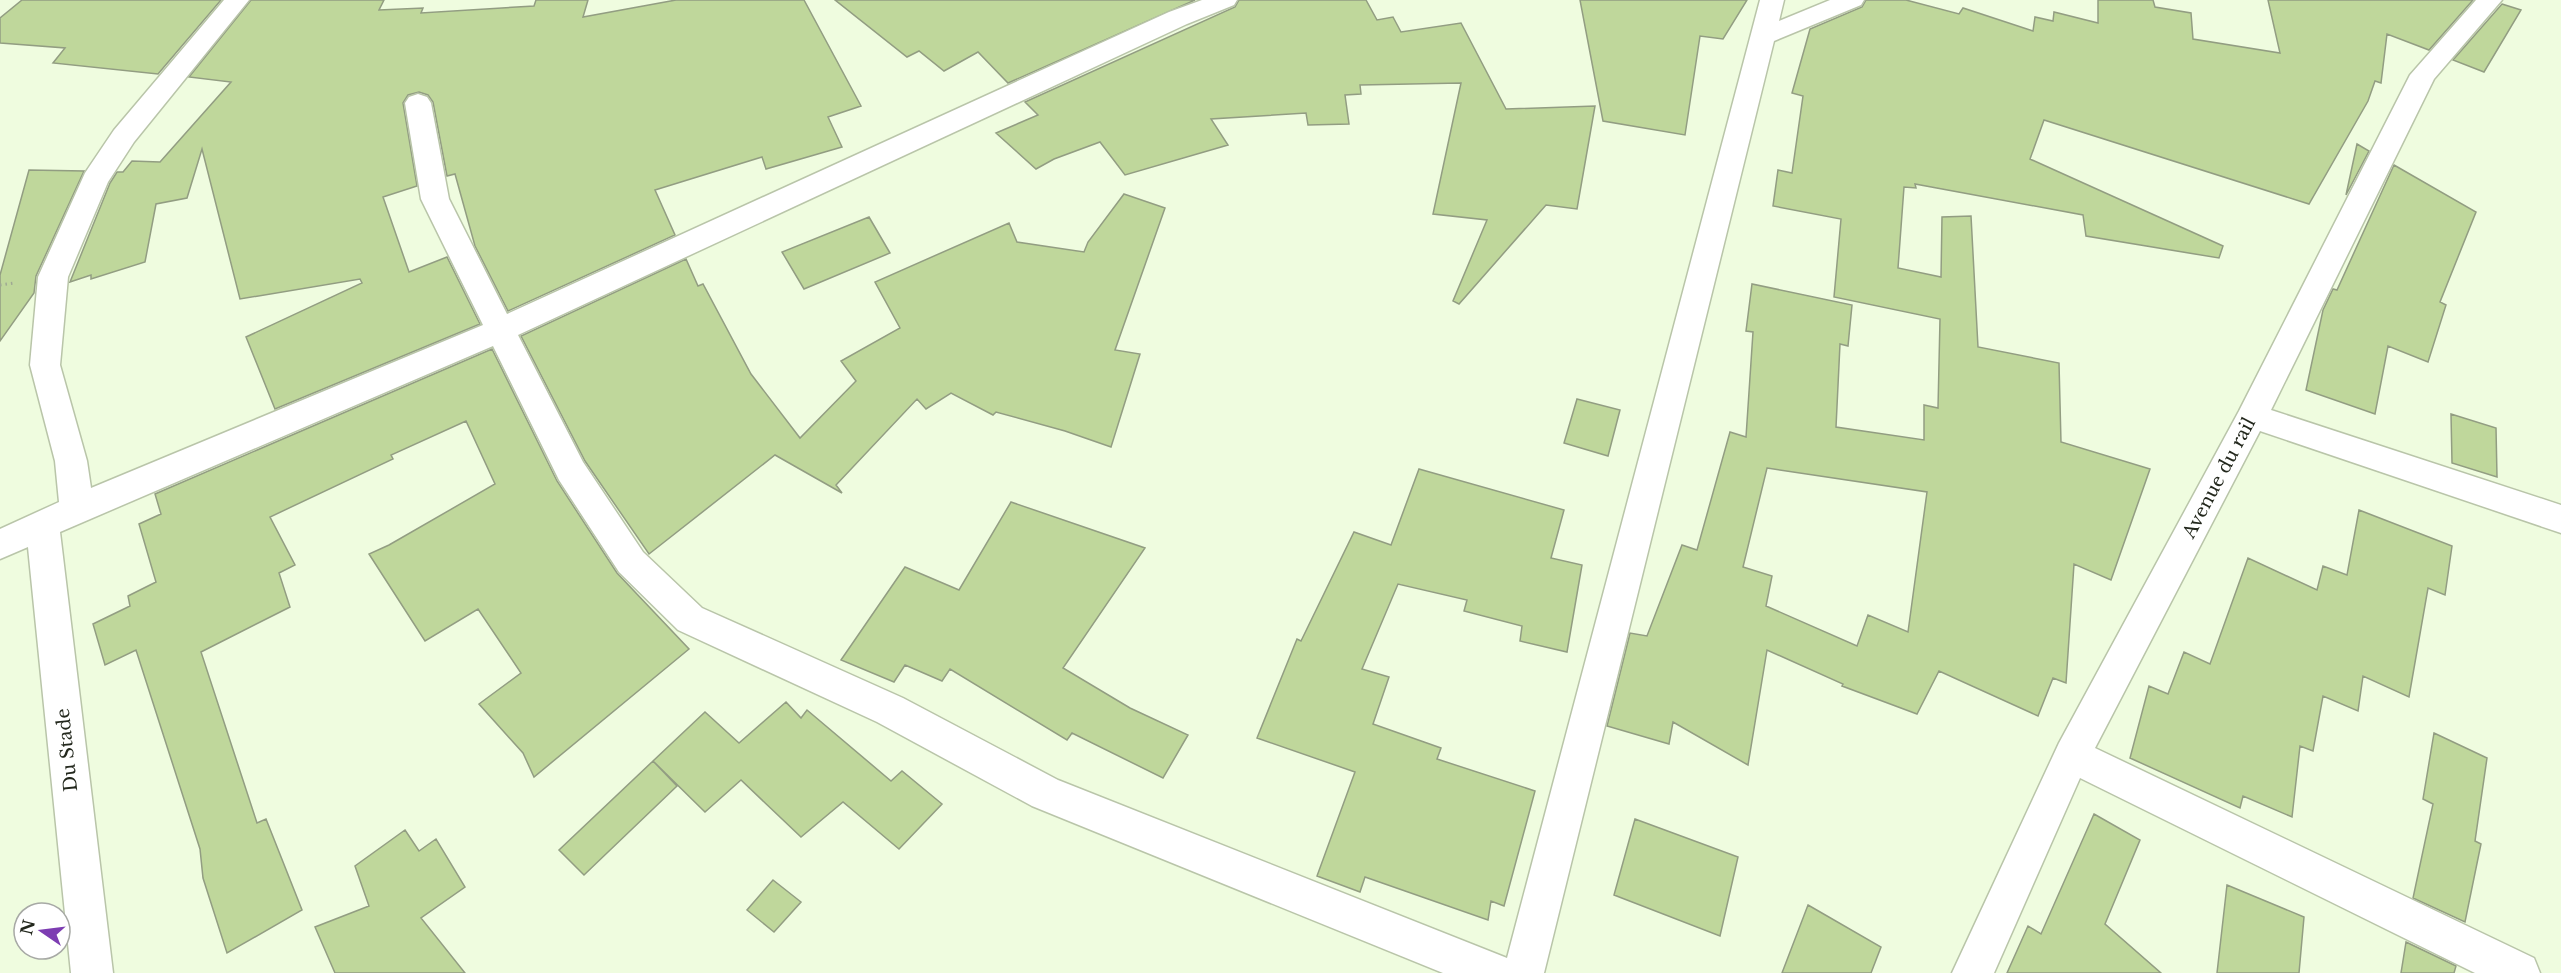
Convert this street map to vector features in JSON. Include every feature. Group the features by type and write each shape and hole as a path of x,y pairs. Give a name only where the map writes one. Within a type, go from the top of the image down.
{"street":[{"path":"77,509 71,461 45,365 53,277 95,180 124,136 237,0"},
{"path":"0,545 43,527 77,509 501,330 1178,18 1225,0"},
{"path":"1523,973 1772,0"},
{"path":"1762,37 1852,0"},
{"name":"Avenue du rail","path":"1973,973 2072,755 2252,416 2423,75 2490,0"},
{"path":"418,103 435,199 571,471 631,562 690,619 890,710 1045,793 1494,973"},
{"path":"2252,416 2561,519"},
{"name":"Du Stade","path":"43,527 92,973"},
{"path":"2072,755 2519,973"}],"building":[{"path":"22,0 221,0 158,74 53,63 65,48 0,43 0,18"},
{"path":"251,0 384,0 379,10 423,8 421,13 534,6 536,0 588,0 583,17 676,0 804,0 861,106 828,117 842,147 766,169 762,157 655,190 675,235 508,311 475,246 455,174 447,176 433,102 428,95 419,92 408,95 403,103 417,186 383,197 409,272 447,257 480,324 275,409 246,337 362,283 360,279 240,299 202,149 187,198 156,204 145,262 91,279 91,275 70,282 110,183 117,172 123,172 132,161 160,162 231,82 189,77"},
{"path":"835,0 1195,0 1008,83 978,52 944,71 919,51 907,57"},
{"path":"1239,0 1366,0 1377,20 1393,17 1401,32 1461,23 1506,109 1595,106 1577,209 1546,205 1459,304 1453,301 1487,220 1433,214 1461,83 1360,85 1361,94 1345,95 1349,124 1308,125 1306,113 1211,119 1228,145 1125,175 1100,142 1054,159 1036,169 996,133 1038,115 1025,102 1235,7"},
{"path":"1580,0 1747,0 1723,39 1700,36 1685,135 1603,121"},
{"path":"1866,0 1906,0 1959,14 1963,8 2033,31 2035,17 2053,21 2054,12 2098,23 2098,0 2153,0 2155,7 2191,13 2193,39 2280,53 2268,0 2473,0 2429,50 2387,34 2381,83 2375,81 2368,101 2309,204 2044,120 2030,159 2223,246 2219,258 2086,236 2083,215 1915,184 1916,188 1904,187 1898,268 1941,277 1942,217 1971,216 1978,347 2059,363 2061,442 2150,469 2111,580 2074,564 2066,683 2053,678 2038,716 1939,671 1917,714 1842,686 1843,684 1767,650 1748,765 1673,722 1669,744 1607,726 1630,633 1647,636 1682,545 1697,550 1730,432 1746,437 1753,332 1746,331 1752,284 1852,305 1848,346 1840,344 1836,427 1924,440 1924,405 1938,408 1940,319 1834,297 1841,219 1773,206 1778,170 1792,173 1803,96 1792,93 1810,29 1862,7","holes":["1767,468 1927,492 1908,632 1868,615 1857,646 1766,606 1772,576 1743,567"]},
{"path":"2502,4 2521,10 2484,72 2453,60"},
{"path":"2357,144 2369,151 2346,195"},
{"path":"2394,165 2476,212 2440,302 2446,305 2428,362 2388,346 2375,414 2306,390 2323,310 2333,289 2337,290"},
{"path":"29,170 84,171 36,276 34,293 0,341 0,275"},
{"path":"1124,194 1165,208 1115,350 1140,354 1111,447 1065,431 996,412 993,415 951,393 926,409 917,399 836,485 842,493 775,455 649,554 585,461 521,336 686,259 698,286 703,284 751,374 800,438 856,381 841,361 900,328 875,282 1009,223 1017,242 1084,252 1088,242"},
{"path":"869,217 890,253 804,289 782,252"},
{"path":"492,349 557,481 617,573 689,649 534,777 523,753 479,704 521,673 478,609 425,641 369,554 389,545 495,484 466,421 391,455 393,459 270,517 295,565 279,573 290,607 201,652 257,823 266,819 302,910 227,953 203,878 200,849 136,650 105,665 93,624 130,606 128,596 156,582 139,524 161,514 155,494"},
{"path":"1577,399 1620,410 1608,456 1564,443"},
{"path":"2451,414 2496,428 2497,477 2452,463"},
{"path":"1419,469 1564,510 1551,558 1582,565 1567,652 1520,641 1522,626 1464,611 1467,600 1398,584 1362,669 1389,677 1373,724 1441,748 1437,759 1535,791 1504,906 1491,901 1488,920 1365,877 1360,892 1317,876 1355,772 1257,738 1297,639 1301,641 1354,532 1391,545"},
{"path":"1011,502 1145,548 1063,668 1130,708 1188,735 1163,778 1072,733 1067,740 950,669 942,681 905,665 894,682 841,660 905,567 959,590"},
{"path":"2359,510 2452,546 2445,595 2428,588 2409,697 2363,676 2358,711 2323,696 2313,751 2300,746 2292,817 2243,796 2240,808 2130,758 2149,686 2168,694 2184,652 2210,664 2248,558 2317,590 2323,566 2347,575"},
{"path":"786,702 801,718 807,710 891,781 902,771 942,804 899,849 843,802 801,837 741,780 705,812 653,761 705,712 739,743"},
{"path":"2434,733 2487,758 2475,841 2481,844 2465,922 2413,898 2433,804 2423,799"},
{"path":"653,761 677,786 584,875 559,850"},
{"path":"2094,814 2140,840 2105,924 2161,973 2007,973 2028,926 2041,934"},
{"path":"1635,819 1738,857 1720,936 1614,895"},
{"path":"405,830 419,851 436,839 465,887 421,918 465,973 335,973 315,927 369,906 355,866"},
{"path":"773,880 801,902 774,932 747,910"},
{"path":"2227,885 2304,917 2299,973 2217,973"},
{"path":"1808,905 1881,947 1871,973 1782,973"},
{"path":"2406,942 2456,966 2454,973 2401,973"}]}
